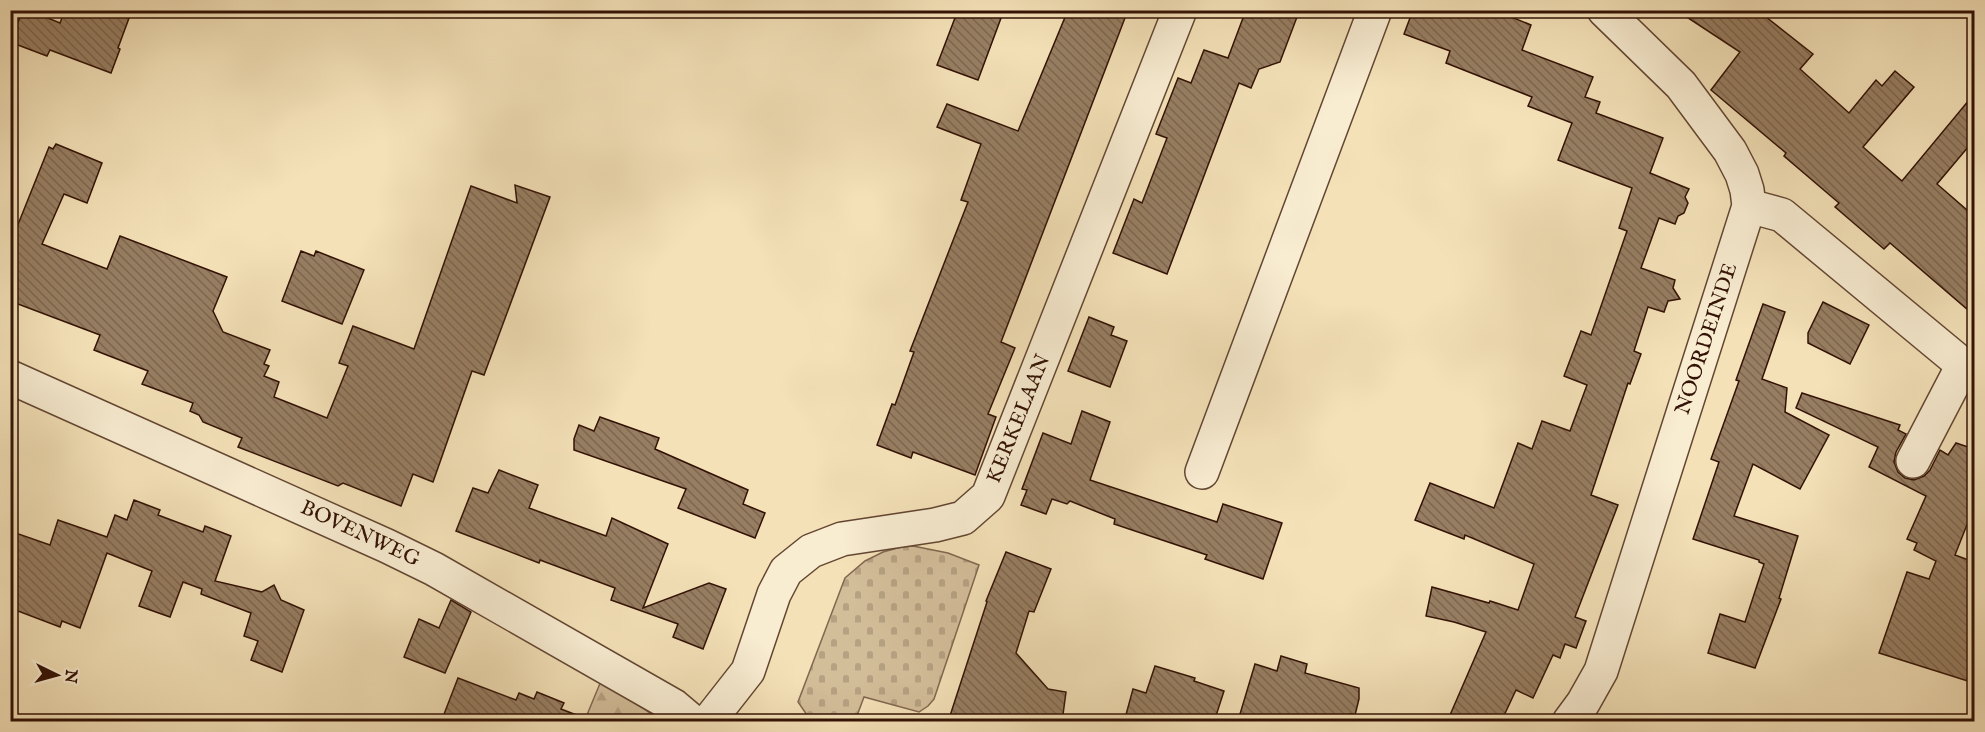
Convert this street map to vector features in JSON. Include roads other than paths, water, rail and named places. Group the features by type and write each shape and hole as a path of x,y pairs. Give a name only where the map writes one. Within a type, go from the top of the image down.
{"street":[{"name":"KERKELAAN","path":"708,722 748,671 774,594 786,571 811,551 842,539 934,525 963,518 988,496 1180,10"},
{"path":"1202,472 1375,10"},
{"path":"1604,10 1681,85 1737,162 1747,190 1749,206 1782,215 1969,368 1913,461"},
{"name":"NOORDEINDE","path":"1569,722 1601,671 1749,206"},
{"name":"BOVENWEG","path":"10,377 366,536 434,569 674,706 693,722"}]}
